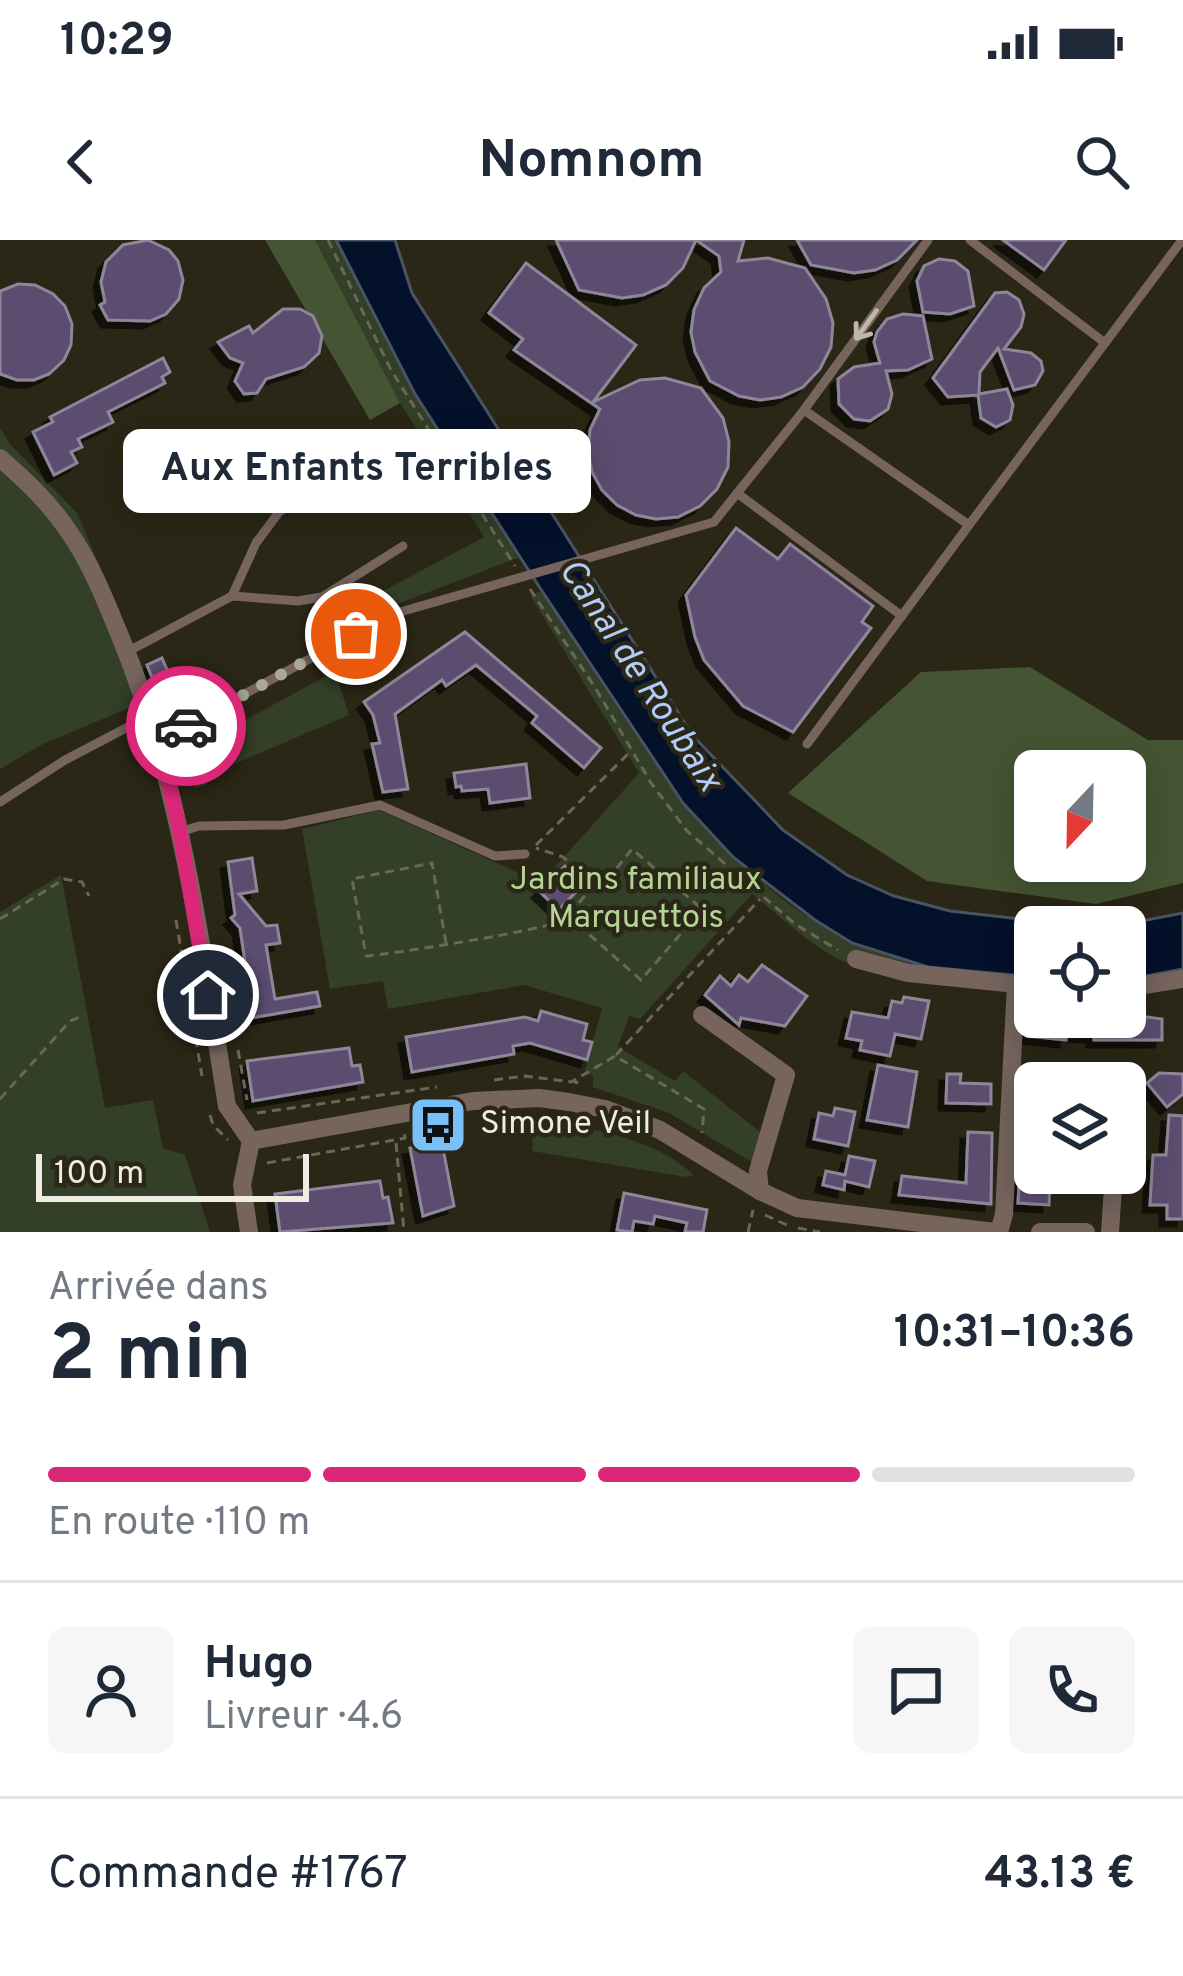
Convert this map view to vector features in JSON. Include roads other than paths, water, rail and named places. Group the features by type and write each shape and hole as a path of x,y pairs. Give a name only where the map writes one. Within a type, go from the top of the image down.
{"street":[{"path":"0,458 48,503 76,542 152,715 180,832 227,1106 251,1148 242,1185 249,1232"},
{"path":"856,959 908,974 1014,985"},
{"path":"1146,985 1183,979"},
{"path":"702,1015 787,1075 758,1171 754,1201"},
{"path":"251,1148 472,1101 539,1098 636,1118 685,1143 754,1201 997,1232 1020,1038"},
{"path":"1110,1232 1113,1194"},
{"path":"1040,1232 1086,1232"}],"lane":[{"path":"159,740 393,614 714,522 804,410 928,240"},
{"path":"970,240 1105,343"},
{"path":"807,744 1182,240"},
{"path":"804,410 969,525"},
{"path":"232,596 256,543 278,512 362,460"},
{"path":"737,493 902,616"},
{"path":"127,652 232,596 298,602 322,597 403,546"},
{"path":"0,802 65,760 152,715"},
{"path":"180,832 199,826 284,825 380,805 495,856 530,850"}],"water":[{"name":"Canal de Roubaix","path":"336,240 395,240 412,293 693,736 783,830 847,875 894,896 950,911 1014,918 1014,975 928,967 852,943 733,857 683,803 415,394"},
{"path":"1183,913 1183,969 1146,976 1146,920"}],"place":[{"name":"Aux Enfants Terribles","path":"356,634"},
{"name":"Simone Veil","path":"438,1125"}],"park label":[{"name":"Jardins familiaux Marquettois","path":"636,900"}]}
